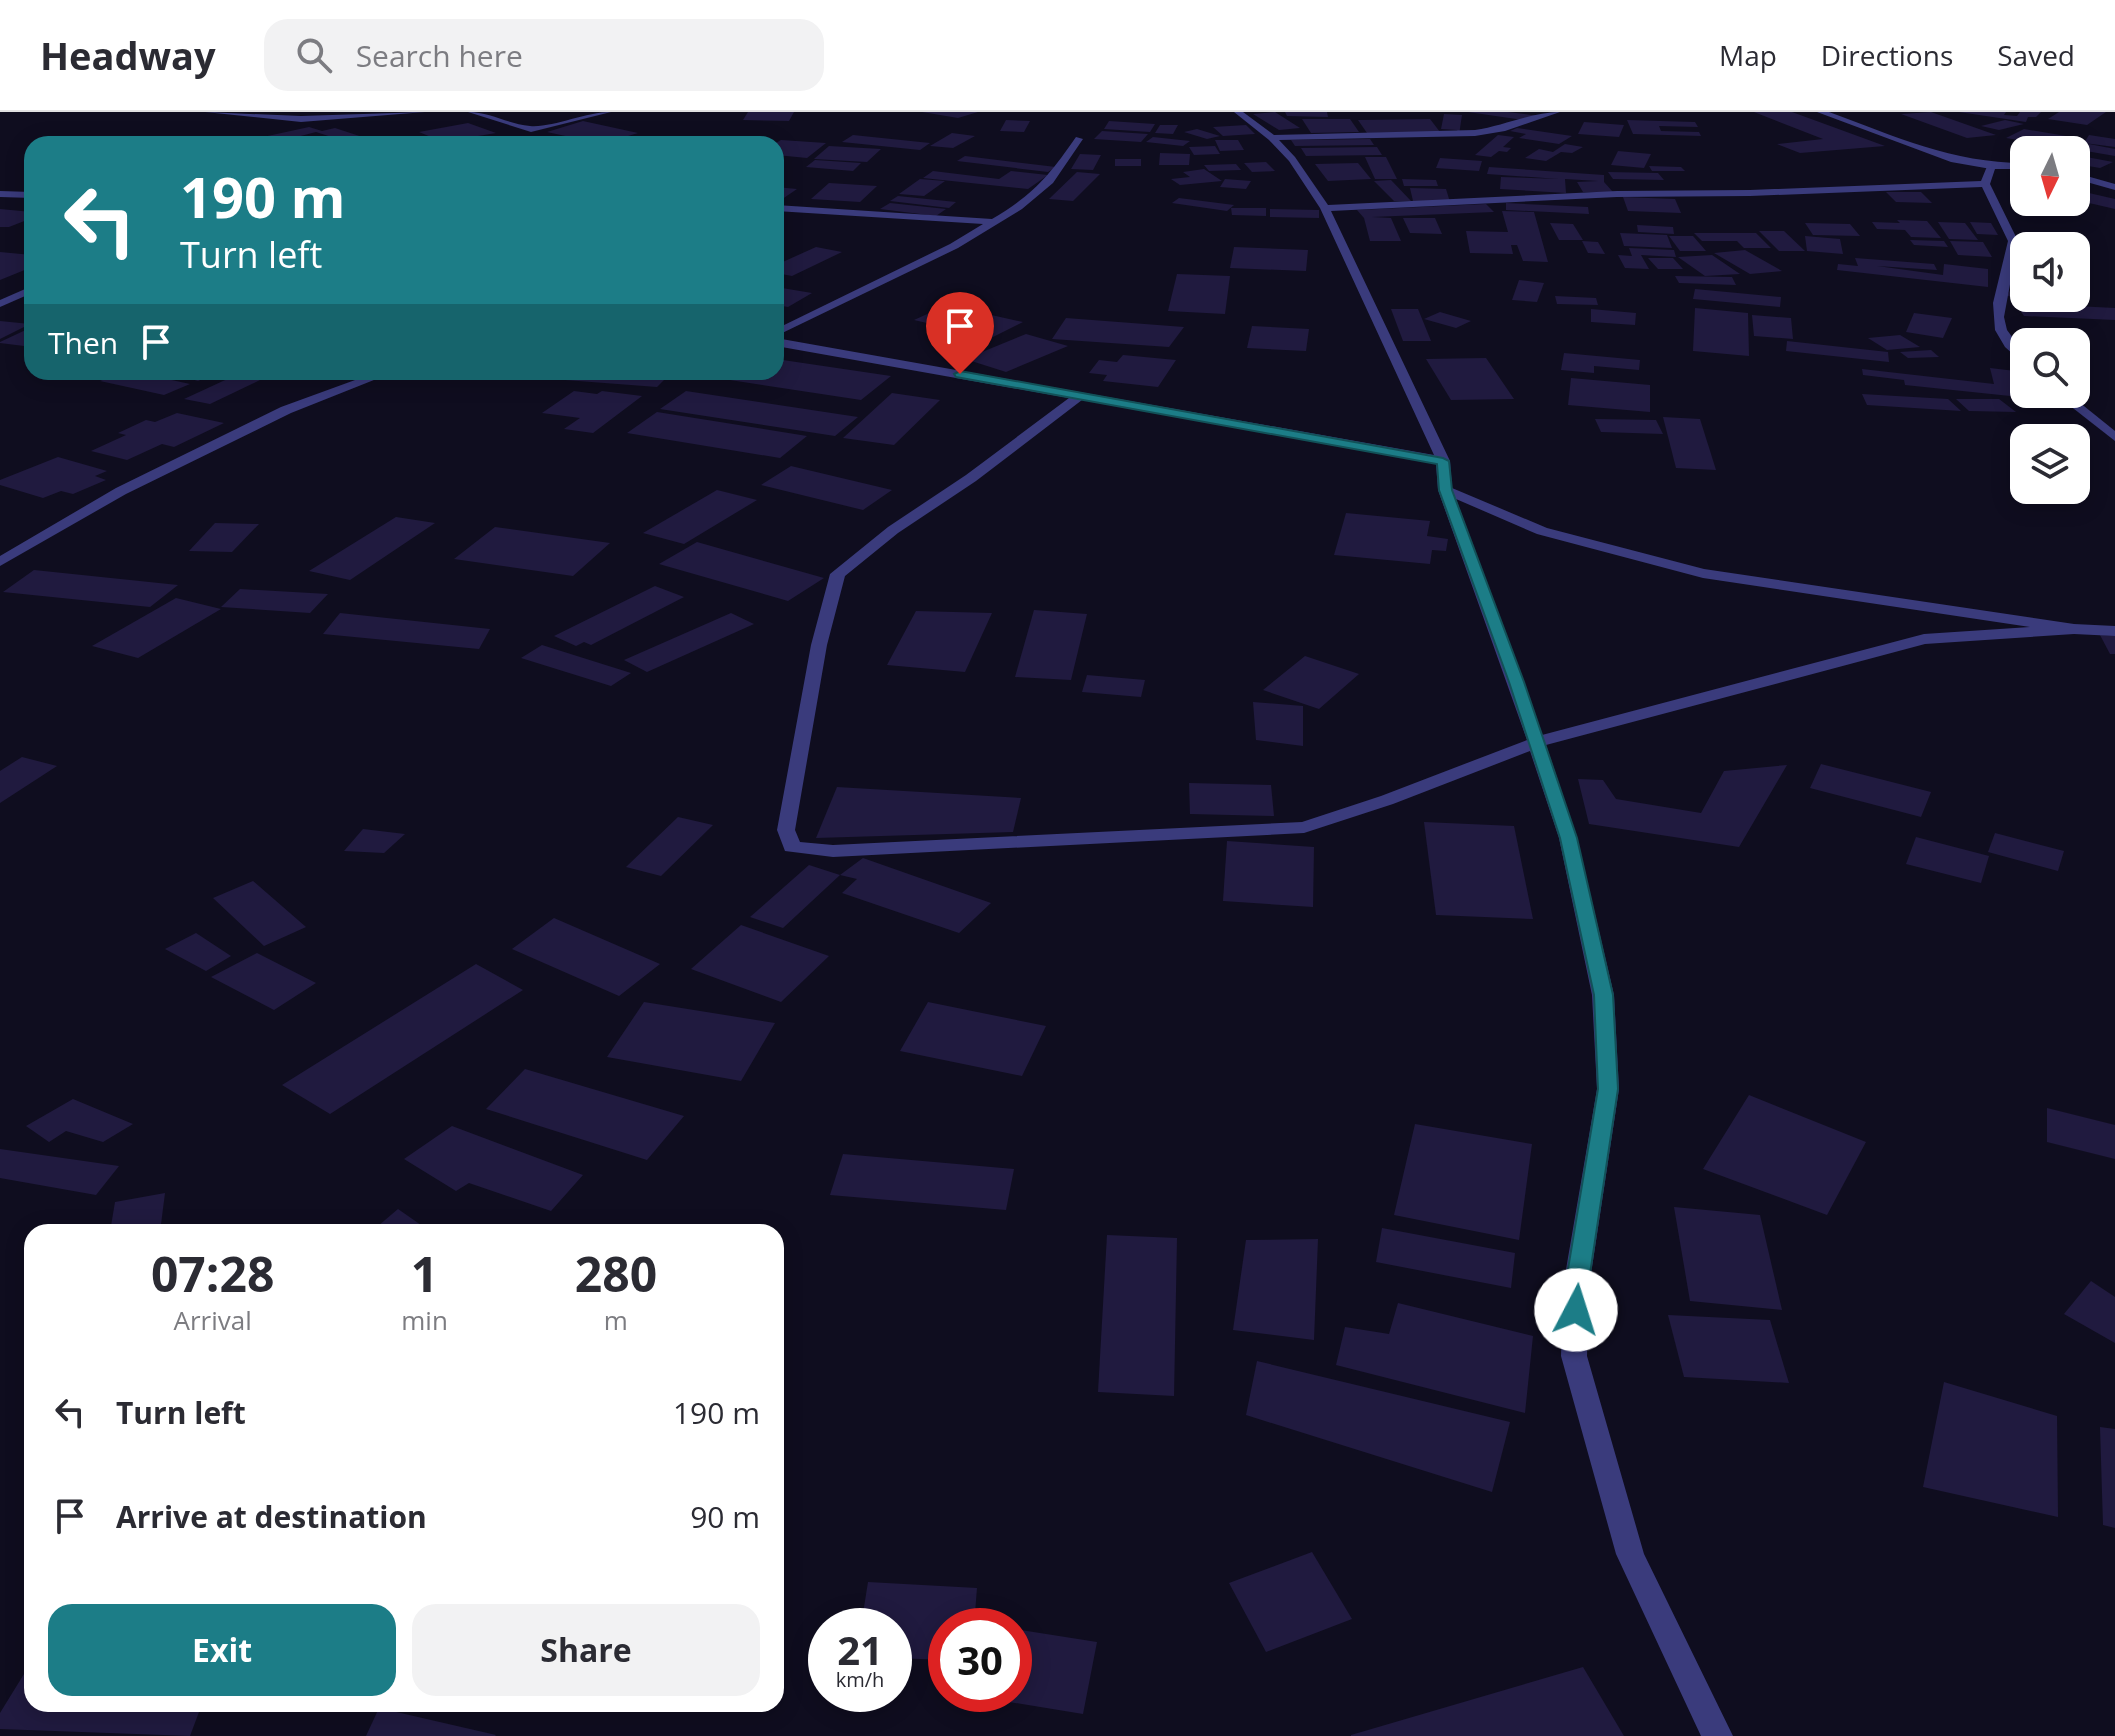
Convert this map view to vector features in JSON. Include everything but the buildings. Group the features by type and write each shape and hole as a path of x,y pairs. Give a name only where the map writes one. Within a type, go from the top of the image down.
{"street":[{"path":"209,112 301,119 421,112"},
{"path":"472,112 529,133 607,112"},
{"path":"1238,112 1272,138 1292,159 1325,208 1443,461 1445,490 1537,742 1568,838 1603,995 1608,1089 1576,1287 1574,1356 1630,1554 1717,1736"},
{"path":"1272,138 1475,133 1502,129 1556,112"},
{"path":"1821,112 1954,160 2010,166"},
{"path":"784,329 954,246 1026,202 1050,181 1079,139"},
{"path":"1991,166 1985,184 2013,241 2000,289 1997,318 2010,344"},
{"path":"2090,180 2115,187"},
{"path":"1325,208 1617,194 1765,193 1985,184"},
{"path":"0,194 24,195"},
{"path":"784,209 991,222"},
{"path":"0,304 24,293"},
{"path":"784,343 1443,461"},
{"path":"0,562 121,491 286,410 367,380"},
{"path":"1080,396 971,478 893,530 838,574 819,645 786,830 792,847 849,851 1304,827 1387,800 1537,742 1924,639 2074,629"},
{"path":"2079,408 2115,437"},
{"path":"1445,490 1542,531 1703,573 2074,629 2115,631"}],"route":[{"path":"960,374 1443,461 1445,490 1516,682 1568,838 1603,995 1608,1089 1576,1287 1576,1310"}]}
